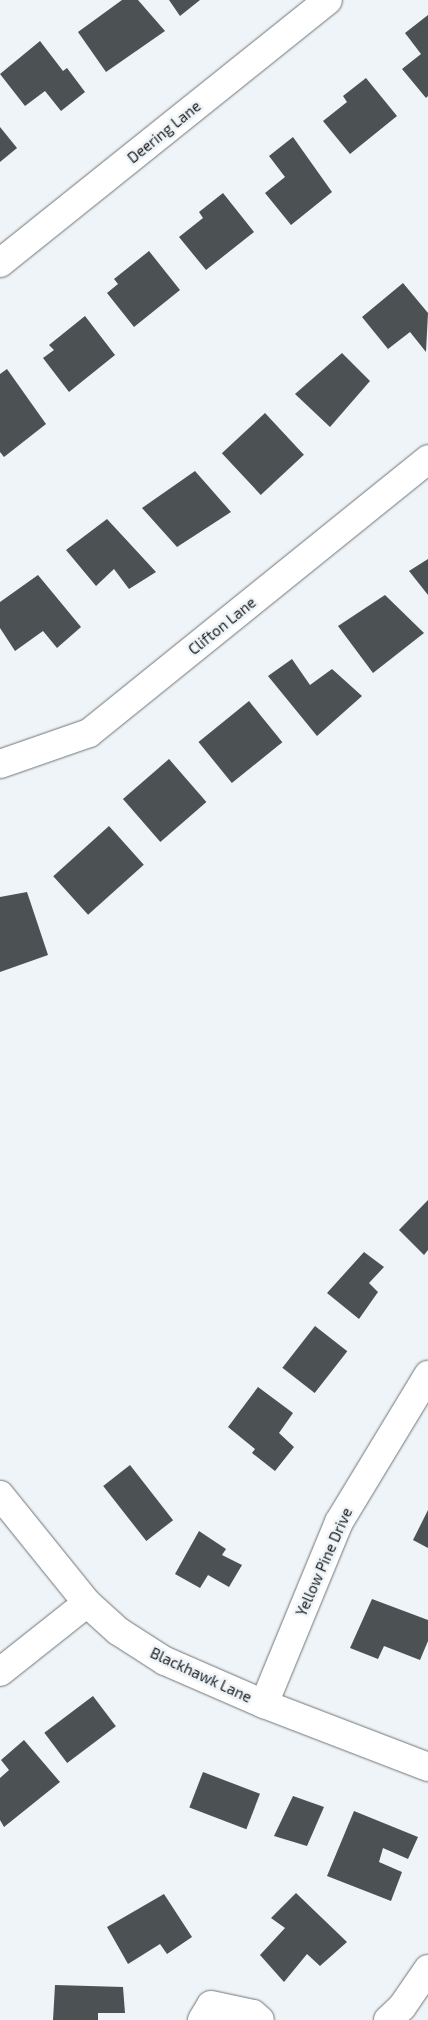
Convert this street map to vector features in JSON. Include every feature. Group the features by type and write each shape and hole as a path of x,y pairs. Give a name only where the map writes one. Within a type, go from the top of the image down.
{"street":[{"name":"Deering Lane","path":"0,263 328,0"},
{"name":"Clifton Lane","path":"0,764 89,734 428,459"},
{"name":"Yellow Pine Drive","path":"264,1704 339,1522 428,1375"},
{"name":"Blackhawk Lane","path":"0,1495 87,1603 118,1631 165,1661 264,1704 428,1767"},
{"path":"0,1672 87,1603"},
{"path":"388,2020 402,2007 428,1969"},
{"path":"202,2020 211,2005 253,2014 260,2020"}],"building":[{"path":"122,0 138,0 165,31 106,72 78,32"},
{"path":"169,0 200,0 180,16"},
{"path":"428,15 428,96 426,98 402,69 421,54 405,33"},
{"path":"40,41 63,71 67,68 85,92 61,111 45,91 25,106 0,74"},
{"path":"366,78 397,116 350,154 323,121 347,102 343,96"},
{"path":"0,127 17,148 0,162"},
{"path":"293,137 332,192 291,225 265,193 285,177 269,156"},
{"path":"223,193 254,232 206,270 179,237 203,218 199,212"},
{"path":"149,251 180,290 134,327 107,293 118,284 114,279"},
{"path":"403,283 428,313 426,352 410,332 388,349 362,317"},
{"path":"85,316 115,355 69,392 43,358 54,350 49,345"},
{"path":"342,353 370,381 330,427 295,394"},
{"path":"7,369 46,424 4,457 0,452 0,374"},
{"path":"265,413 304,455 261,495 222,453"},
{"path":"195,471 231,512 177,547 142,508"},
{"path":"107,519 156,572 129,589 114,569 96,586 66,550"},
{"path":"428,559 428,595 409,571"},
{"path":"38,575 81,627 57,648 43,631 15,651 0,628 0,602"},
{"path":"385,595 424,633 373,673 338,626"},
{"path":"292,659 310,685 332,669 362,696 317,736 268,676"},
{"path":"249,701 282,742 232,783 198,742"},
{"path":"169,759 206,802 160,842 123,799"},
{"path":"109,826 144,865 88,915 53,876"},
{"path":"27,892 48,955 0,972 0,897"},
{"path":"428,1200 428,1250 424,1255 399,1230"},
{"path":"364,1252 384,1267 369,1283 378,1292 359,1319 327,1293"},
{"path":"315,1326 347,1351 315,1393 282,1368"},
{"path":"258,1387 293,1413 279,1433 294,1447 275,1471 252,1453 255,1449 228,1427"},
{"path":"130,1465 173,1520 146,1541 103,1486"},
{"path":"428,1510 428,1548 413,1540"},
{"path":"199,1531 226,1549 222,1555 242,1565 229,1587 208,1575 200,1588 175,1574"},
{"path":"372,1599 428,1620 428,1641 420,1660 384,1646 378,1659 350,1648"},
{"path":"93,1696 116,1726 67,1763 44,1733"},
{"path":"24,1740 60,1782 4,1827 0,1820 0,1778 9,1770 1,1760"},
{"path":"203,1772 260,1794 246,1829 189,1807"},
{"path":"293,1796 324,1807 307,1846 274,1836"},
{"path":"354,1811 418,1837 408,1859 383,1848 379,1862 402,1872 391,1901 327,1876"},
{"path":"296,1893 347,1942 320,1966 307,1954 284,1982 260,1955 285,1928 271,1918"},
{"path":"164,1894 192,1937 167,1954 160,1944 128,1964 107,1927"},
{"path":"55,1985 123,1987 125,2013 98,2013 98,2020 53,2020"}]}
